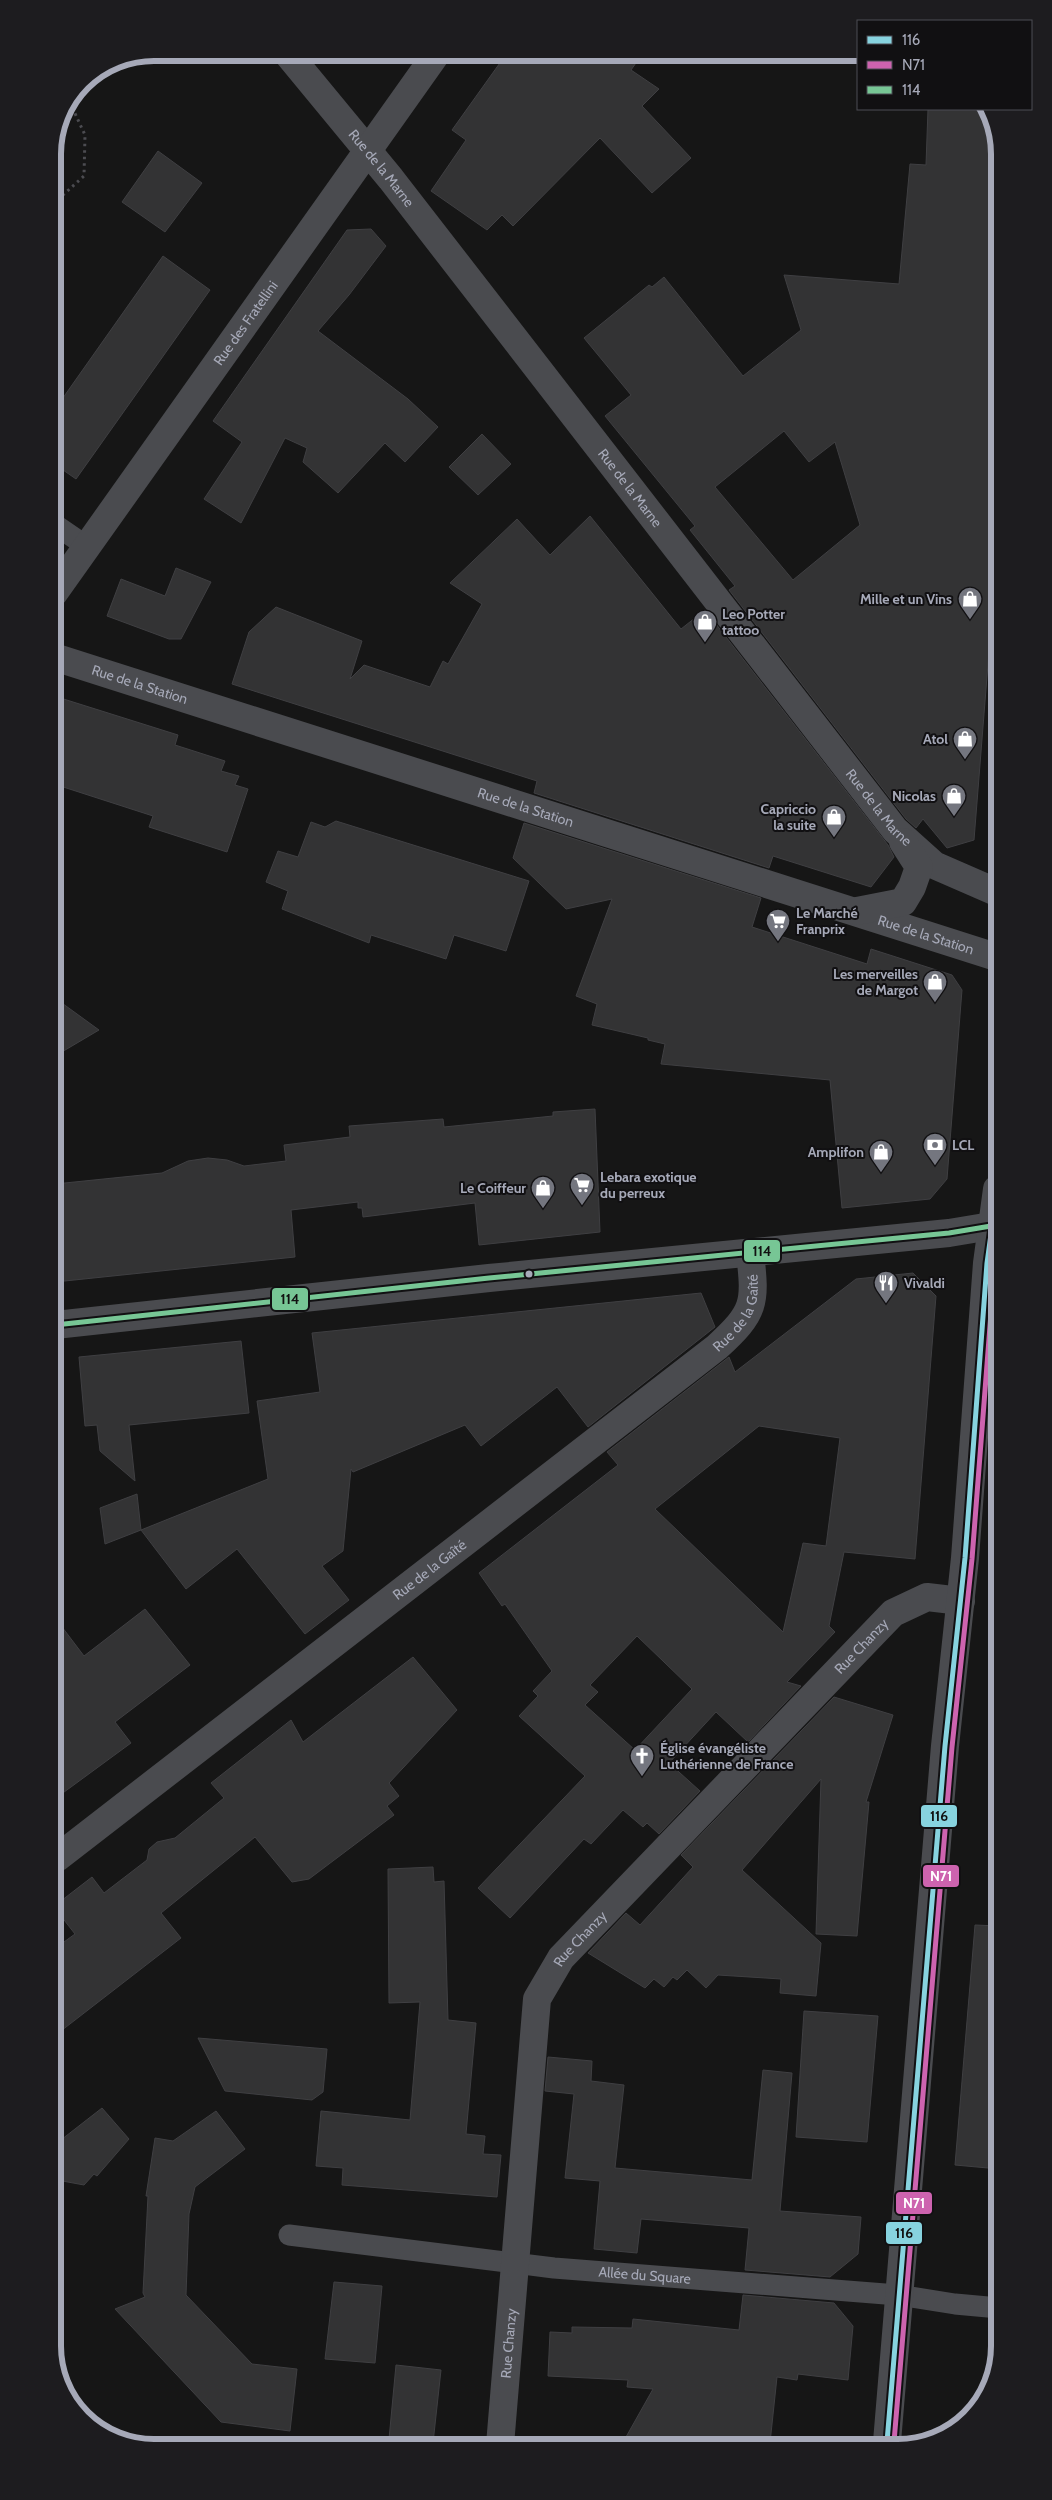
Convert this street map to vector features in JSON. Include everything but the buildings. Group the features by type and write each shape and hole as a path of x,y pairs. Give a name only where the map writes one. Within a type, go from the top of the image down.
{"street":[{"name":"Rue de la Marne","path":"294,61 368,150 895,830 934,865 991,890"},
{"name":"Rue des Fratellini","path":"61,583 431,61"},
{"name":"Rue de la Station","path":"61,659 991,955"},
{"path":"856,912 903,902 912,887 919,868 895,830"},
{"path":"61,1324 489,1278 949,1233 991,1226"},
{"name":"Rue de la Gaîté","path":"61,1855 717,1347 745,1318 753,1304 755,1290 750,1253"},
{"path":"887,2439 945,1746 961,1601 991,1259"},
{"name":"Rue Chanzy","path":"500,2439 513,2262 536,1999 561,1958 893,1613 927,1597 961,1601"}],"lane":[{"path":"61,529 86,546"},
{"name":"Allée du Square","path":"289,2235 564,2269 898,2295 991,2307"}],"path":[{"path":"61,197 84,176 85,134 73,109"}],"transit line":[{"name":"114","path":"61,1324 489,1278 949,1233 991,1226"},
{"name":"116","path":"887,2439 945,1746 965,1558 987,1263 991,1234"},
{"name":"N71","path":"894,2439 952,1747 972,1559 991,1313"}],"place":[{"name":"Mille et un Vins","path":"970,620"},
{"name":"Leo Potter tattoo","path":"705,643"},
{"name":"Atol","path":"965,760"},
{"name":"Nicolas","path":"954,817"},
{"name":"Capriccio la suite","path":"834,838"},
{"name":"Le Marché Franprix","path":"778,942"},
{"name":"Les merveilles de Margot","path":"935,1003"},
{"name":"LCL","path":"935,1166"},
{"name":"Amplifon","path":"881,1173"},
{"name":"Lebara exotique du perreux","path":"582,1206"},
{"name":"Le Coiffeur","path":"543,1209"},
{"name":"Vivaldi","path":"886,1304"},
{"name":"Église évangéliste Luthérienne de France","path":"642,1777"}]}
